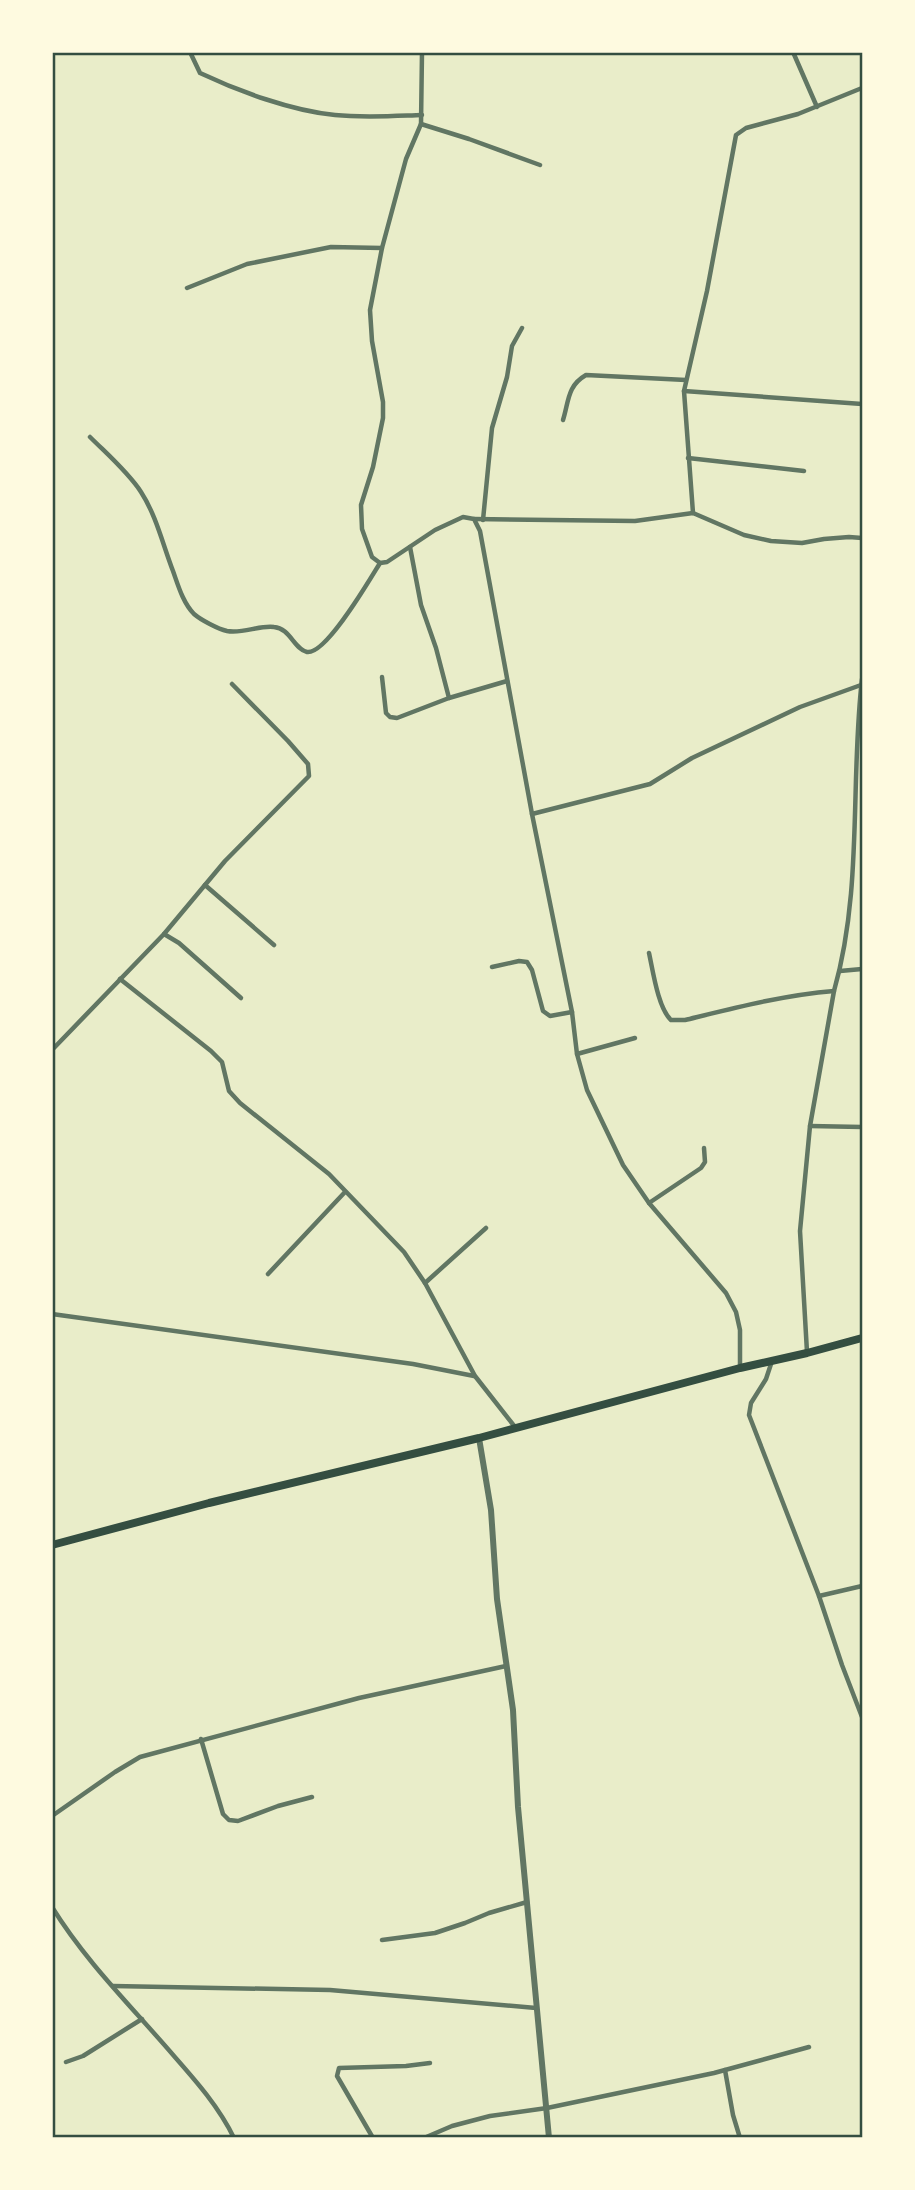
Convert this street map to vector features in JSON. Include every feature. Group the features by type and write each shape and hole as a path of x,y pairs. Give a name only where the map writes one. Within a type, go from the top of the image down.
{"highway":[{"path":"52,1545 863,1338"}],"street":[{"path":"190,52 200,73 273,101 332,115 422,115"},
{"path":"380,564 372,557 362,529 361,505 383,418 370,310 382,248 406,159 421,124 422,52"},
{"path":"793,52 817,107"},
{"path":"693,513 684,391 707,291 736,135 746,128 817,107 863,88"},
{"path":"421,124 540,165"},
{"path":"187,288 247,264 331,247 382,248"},
{"path":"484,520 492,428 507,377 512,346 522,328"},
{"path":"564,420 571,390 576,381 586,375 686,380"},
{"path":"684,391 863,404"},
{"path":"90,437 140,491 180,590 195,615 226,631 242,632 273,626 279,628 304,651 311,653 319,648 350,611 380,564 435,530 463,517 484,520 635,521 693,513 744,535 771,541 802,543 837,538 863,538"},
{"path":"688,458 804,471"},
{"path":"474,519 480,531 572,1012 577,1054 587,1090 624,1165 649,1203 726,1293 736,1312 740,1331 740,1368"},
{"path":"410,547 421,604 449,698"},
{"path":"382,677 387,713 390,717 397,718 449,698 507,681"},
{"path":"807,1353 800,1231 810,1126 850,904 863,679"},
{"path":"52,1050 164,934 225,861 309,776 308,764 232,684"},
{"path":"532,814 650,784 692,758 800,707 862,685"},
{"path":"856,829 863,829"},
{"path":"205,885 274,945"},
{"path":"164,934 179,943 241,998"},
{"path":"649,953 666,1015 671,1020 685,1020 796,994 835,991"},
{"path":"492,967 519,961 527,962 532,970 543,1011 550,1016 572,1012"},
{"path":"840,971 863,969"},
{"path":"120,979 211,1051 222,1062 229,1091 240,1103 329,1174 404,1252 425,1283 475,1376 515,1427"},
{"path":"577,1054 635,1038"},
{"path":"810,1126 863,1127"},
{"path":"649,1203 701,1168 705,1162 704,1148"},
{"path":"268,1274 345,1192"},
{"path":"425,1283 486,1228"},
{"path":"52,1314 412,1364 475,1376"},
{"path":"772,1361 766,1379 751,1403 749,1415 863,1717"},
{"path":"479,1438 491,1510 498,1599 513,1710 518,1807 549,2137"},
{"path":"819,1596 863,1586"},
{"path":"52,1816 140,1757 359,1698 506,1666"},
{"path":"201,1739 223,1814 229,1820 238,1821 312,1797"},
{"path":"382,1940 435,1933 527,1902"},
{"path":"52,1907 68,1932 195,2080 234,2137"},
{"path":"113,1986 330,1990 536,2008"},
{"path":"66,2062 83,2056 142,2019"},
{"path":"424,2137 490,2116 547,2108 725,2070 809,2047"},
{"path":"373,2137 337,2076 339,2067 430,2063"},
{"path":"725,2070 740,2137"}]}
